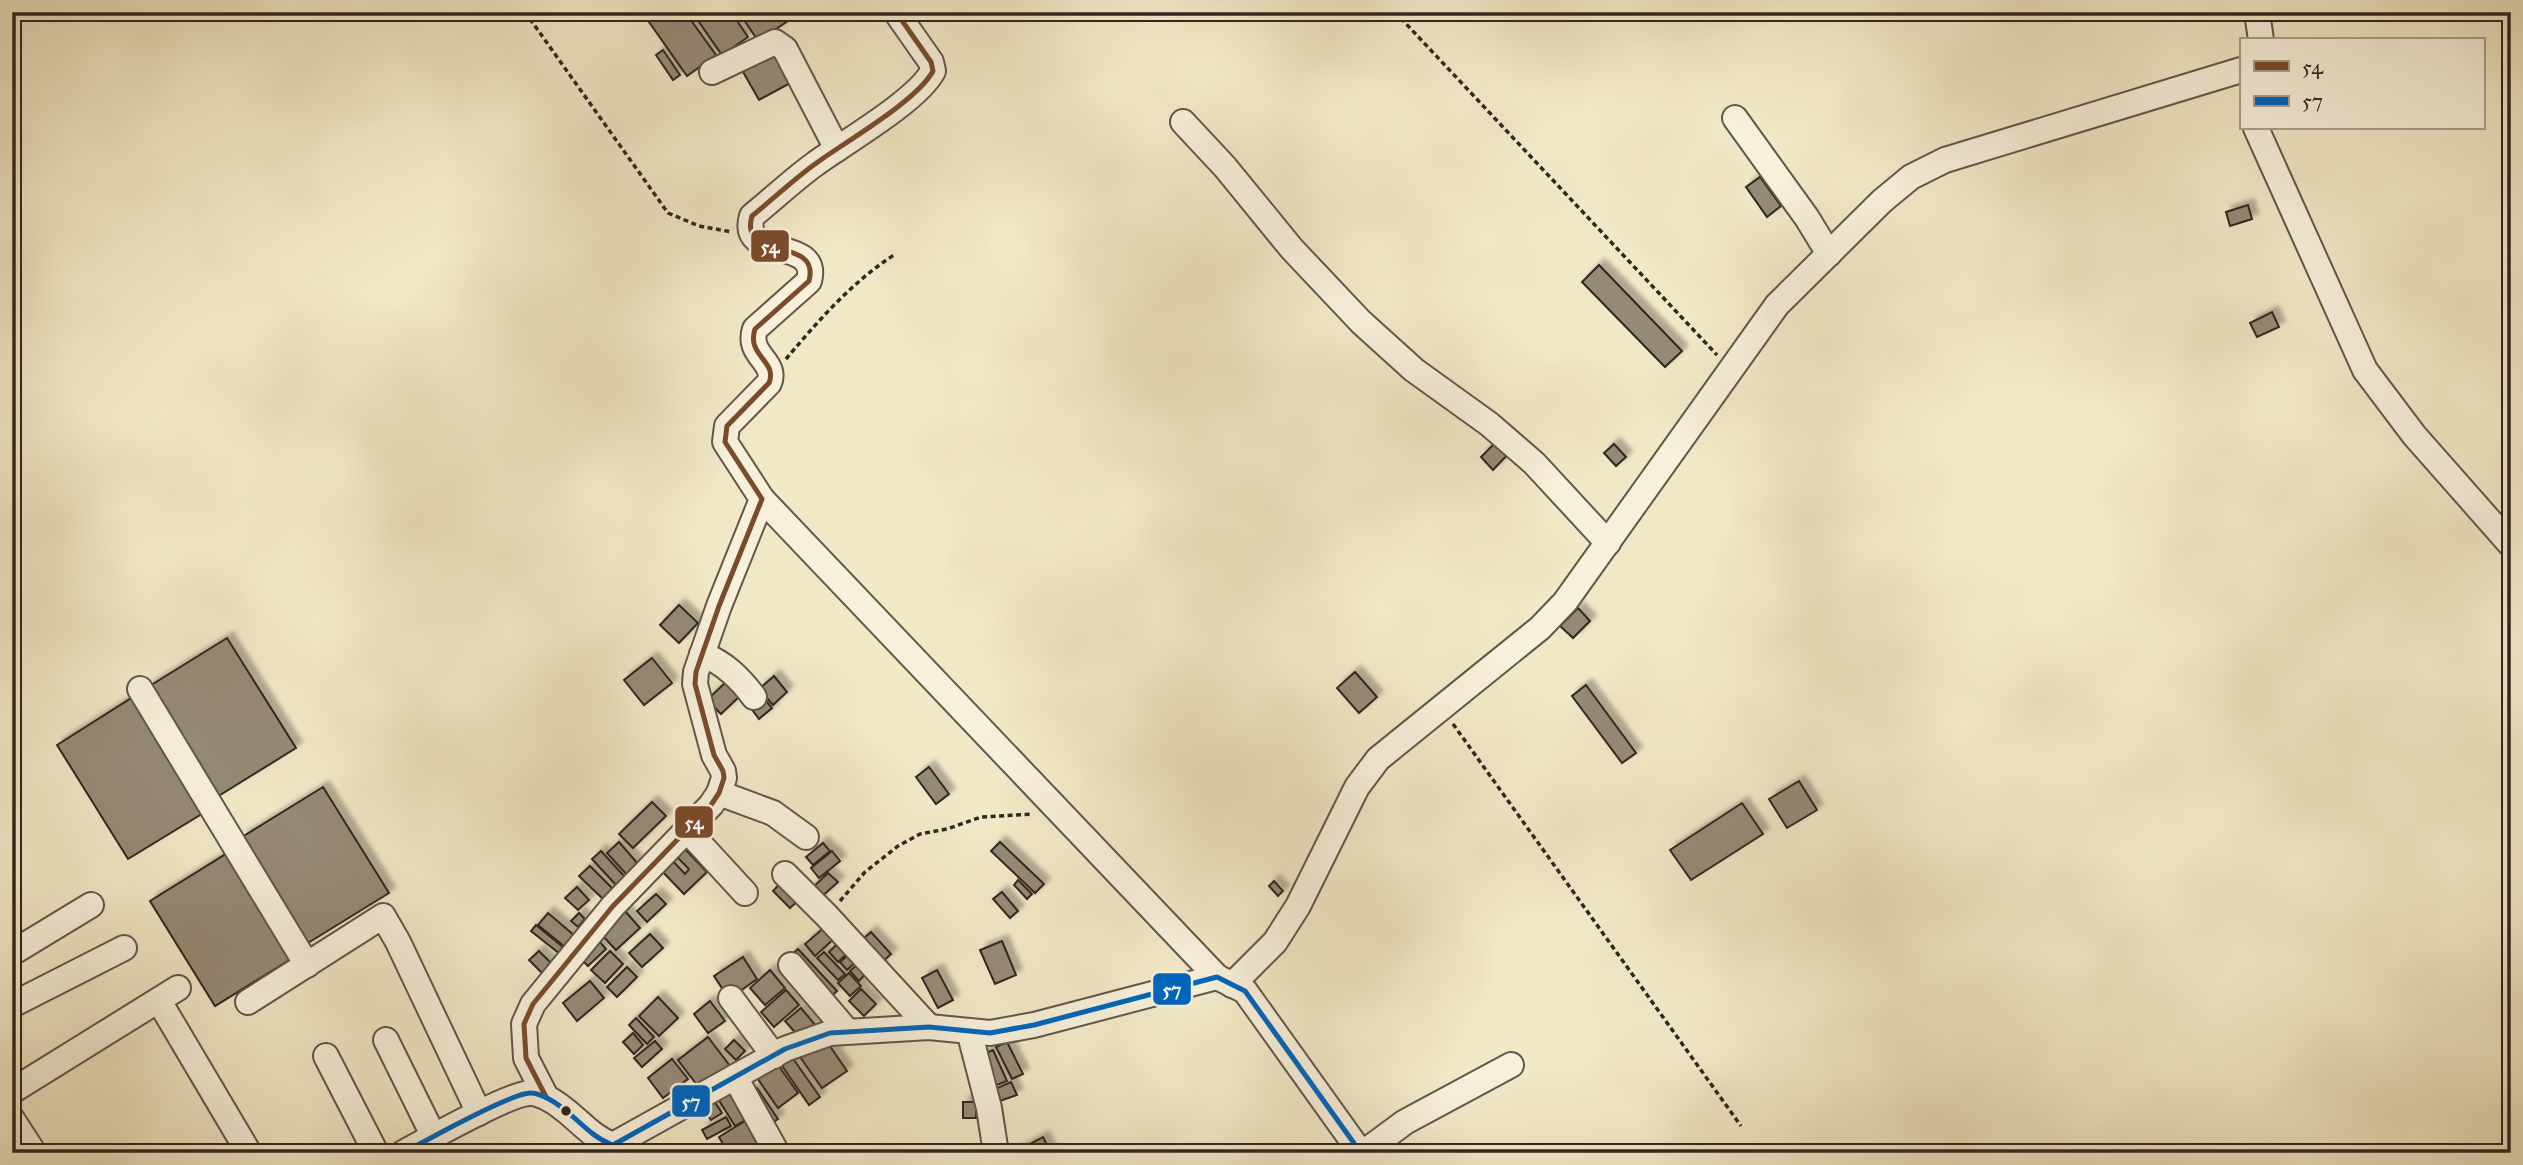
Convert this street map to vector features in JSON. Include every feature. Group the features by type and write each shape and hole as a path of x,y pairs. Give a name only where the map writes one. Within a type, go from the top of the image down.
{"street":[{"path":"896,12 931,62 933,71 929,79 886,116 837,149 752,216 749,227 751,235 757,241 800,256 809,264 811,272 809,281 755,329 753,345 772,377 727,426 725,442 762,499 1225,981 1245,991 1362,1153 1405,1122 1511,1065"},
{"path":"2257,12 2261,38"},
{"path":"712,72 775,42 779,43 785,49 837,149"},
{"path":"403,1153 479,1114 520,1095 531,1093 546,1097 566,1110 596,1137 613,1144 774,1056 830,1033 929,1027 990,1033 1034,1026 1225,981 1275,942 1298,906 1357,787 1378,759 1540,628 1564,602 1777,305 1902,185 1911,177 1945,160 2240,70"},
{"path":"1735,118 1807,218 1829,254"},
{"path":"1183,122 1225,167 1292,249 1362,322 1414,370 1489,424 1534,463 1608,543"},
{"path":"2257,130 2365,370 2414,435 2511,545"},
{"path":"546,1097 526,1058 524,1024 533,1004 612,906 711,805 719,793 724,778 723,771 714,755 695,684 702,654 762,499"},
{"path":"702,654 719,661 729,669 754,697"},
{"path":"140,689 307,965"},
{"path":"719,793 773,813 806,837"},
{"path":"687,830 745,893"},
{"path":"785,874 929,1027"},
{"path":"12,953 91,905"},
{"path":"248,1002 383,916 398,942 479,1114"},
{"path":"12,1004 124,948"},
{"path":"791,965 847,1031"},
{"path":"12,1091 168,994 249,1153"},
{"path":"731,998 774,1056"},
{"path":"969,1031 989,1108 996,1153"},
{"path":"386,1040 434,1137"},
{"path":"326,1056 376,1153"},
{"path":"736,1077 777,1153"},
{"path":"12,1119 34,1153"}],"path":[{"path":"525,12 668,213 699,226 751,235"},
{"path":"1395,12 1731,370"},
{"path":"772,377 828,312 874,268 894,255"},
{"path":"1441,708 1741,1126"},
{"path":"827,916 865,872 898,846 920,834 947,829 981,817 1062,814"}],"building":[{"path":"642,12 685,12 716,55 687,76"},
{"path":"692,12 731,12 748,37 722,55"},
{"path":"739,12 782,12 788,21 758,41"},
{"path":"663,50 680,75 673,80 656,55"},
{"path":"777,50 794,81 759,100 742,70"},
{"path":"1760,177 1781,206 1767,217 1746,187"},
{"path":"2248,205 2252,219 2230,226 2226,212"},
{"path":"1599,265 1682,351 1665,367 1582,282"},
{"path":"2272,312 2279,327 2257,337 2250,323"},
{"path":"1499,439 1511,451 1493,470 1481,457"},
{"path":"1614,444 1626,457 1616,466 1604,453"},
{"path":"679,605 698,623 679,643 660,625"},
{"path":"1578,608 1590,621 1573,638 1560,626"},
{"path":"227,638 296,748 217,797 148,687"},
{"path":"652,658 672,683 644,705 624,680"},
{"path":"1355,672 1377,697 1359,713 1337,688"},
{"path":"774,676 787,692 773,705 759,689"},
{"path":"728,680 742,694 721,714 707,700"},
{"path":"1586,685 1636,753 1622,763 1572,696"},
{"path":"133,697 205,812 128,859 57,745"},
{"path":"763,697 772,708 759,719 750,707"},
{"path":"929,767 949,794 936,804 916,777"},
{"path":"1799,781 1817,810 1787,828 1769,799"},
{"path":"323,787 389,893 308,943 242,837"},
{"path":"652,802 666,816 633,848 619,834"},
{"path":"1742,803 1763,834 1691,880 1670,850"},
{"path":"619,842 638,864 627,875 607,853"},
{"path":"1000,842 1044,884 1035,893 991,851"},
{"path":"823,843 830,851 813,865 806,857"},
{"path":"682,846 707,872 684,894 659,868 670,858 685,874 689,869 674,854"},
{"path":"234,849 299,954 215,1006 150,901"},
{"path":"601,851 625,877 616,885 592,859"},
{"path":"832,851 840,861 819,878 811,868"},
{"path":"590,866 613,889 603,899 579,876"},
{"path":"828,873 838,882 819,899 810,890"},
{"path":"784,879 802,897 790,908 773,891"},
{"path":"1018,880 1032,894 1027,899 1014,885"},
{"path":"1274,881 1283,891 1278,896 1269,886"},
{"path":"577,887 589,900 578,910 565,898"},
{"path":"1002,892 1018,911 1010,918 993,899"},
{"path":"656,894 666,904 647,922 637,911"},
{"path":"625,911 640,928 616,950 601,934"},
{"path":"548,913 575,936 565,947 538,925"},
{"path":"579,913 585,919 578,927 571,921"},
{"path":"536,925 564,948 560,954 531,931"},
{"path":"826,926 836,937 815,956 805,944"},
{"path":"871,932 891,954 877,967 856,945"},
{"path":"650,934 663,948 642,967 629,953"},
{"path":"841,940 851,950 838,962 829,952"},
{"path":"599,941 606,949 588,966 581,959"},
{"path":"1002,941 1016,975 995,984 980,950"},
{"path":"798,949 837,991 828,999 789,957"},
{"path":"539,951 557,969 547,978 529,960"},
{"path":"610,951 623,964 605,983 591,970"},
{"path":"853,951 860,958 847,970 840,962"},
{"path":"824,952 845,974 838,980 817,958"},
{"path":"743,957 757,979 729,999 714,976"},
{"path":"862,960 870,969 859,981 850,971"},
{"path":"627,967 637,977 617,997 607,987"},
{"path":"770,970 785,988 765,1005 750,988"},
{"path":"937,970 953,1000 938,1008 922,978"},
{"path":"849,973 861,986 850,996 838,983"},
{"path":"590,981 604,998 577,1021 563,1003"},
{"path":"861,989 876,1004 864,1016 849,1001"},
{"path":"786,990 799,1005 774,1027 761,1012"},
{"path":"658,997 678,1018 659,1036 639,1016"},
{"path":"710,1001 725,1021 708,1033 694,1014"},
{"path":"801,1008 816,1026 801,1039 785,1021"},
{"path":"636,1018 654,1037 647,1044 629,1025"},
{"path":"633,1033 643,1045 634,1054 623,1042"},
{"path":"708,1037 730,1066 700,1089 678,1060"},
{"path":"825,1039 847,1071 822,1088 800,1057"},
{"path":"734,1040 745,1051 736,1060 725,1049"},
{"path":"655,1041 662,1049 642,1067 634,1058"},
{"path":"1007,1042 1023,1074 1012,1079 996,1047"},
{"path":"787,1050 820,1097 809,1105 776,1057"},
{"path":"993,1050 1007,1081 992,1087 979,1056"},
{"path":"773,1058 798,1093 778,1108 753,1072"},
{"path":"672,1059 688,1079 663,1098 648,1078"},
{"path":"1011,1082 1017,1095 1000,1101 995,1089"},
{"path":"730,1084 751,1117 735,1126 715,1094"},
{"path":"757,1088 778,1119 769,1125 748,1093"},
{"path":"712,1098 722,1113 711,1120 700,1105"},
{"path":"963,1102 976,1102 976,1118 963,1118"},
{"path":"726,1117 731,1126 707,1139 702,1130"},
{"path":"745,1121 761,1148 753,1153 728,1153 719,1137"},
{"path":"1043,1137 1051,1153 1013,1153"}],"transit line":[{"name":"54","path":"546,1097 526,1058 524,1024 533,1004 613,906 711,805 724,778 714,755 695,684 696,672 762,499 725,442 727,426 769,383 769,369 755,346 755,329 809,281 809,267 803,258 757,240 751,230 752,216 799,176 897,108 925,83 933,71 931,62 896,12"},
{"name":"57","path":"403,1153 488,1108 531,1093 556,1103 595,1136 613,1145 785,1049 830,1033 929,1027 990,1033 1034,1025 1217,977 1245,991 1361,1153"}]}
